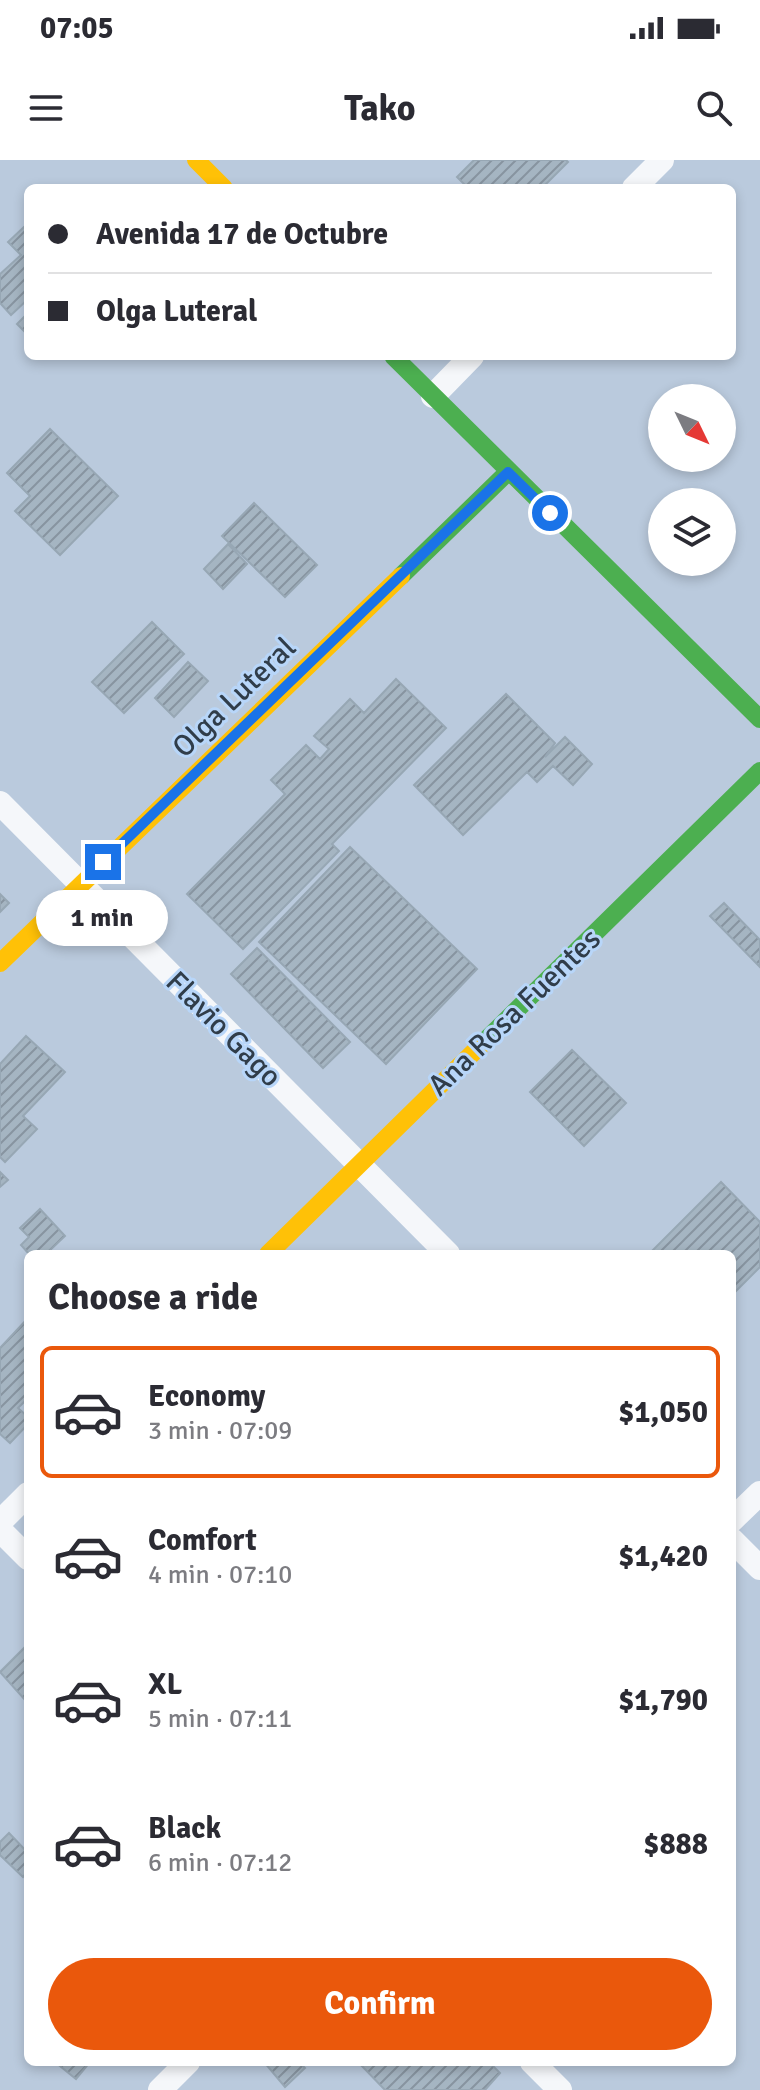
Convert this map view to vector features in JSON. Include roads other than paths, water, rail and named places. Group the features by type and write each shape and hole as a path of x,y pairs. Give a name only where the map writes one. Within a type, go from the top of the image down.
{"street":[{"path":"196,160 220,184"},
{"path":"638,184 662,160"},
{"path":"397,360 760,719"},
{"path":"433,396 468,360"},
{"name":"Olga Luteral","path":"0,963 508,472"},
{"name":"Ana Rosa Fuentes","path":"272,1250 760,771"},
{"name":"Flavio Gago","path":"0,803 444,1250"},
{"path":"736,1516 760,1493"},
{"path":"0,1522 24,1498"},
{"path":"0,1530 24,1554"},
{"path":"736,1544 760,1568"},
{"path":"160,2090 184,2066"},
{"path":"536,2066 560,2090"}]}
